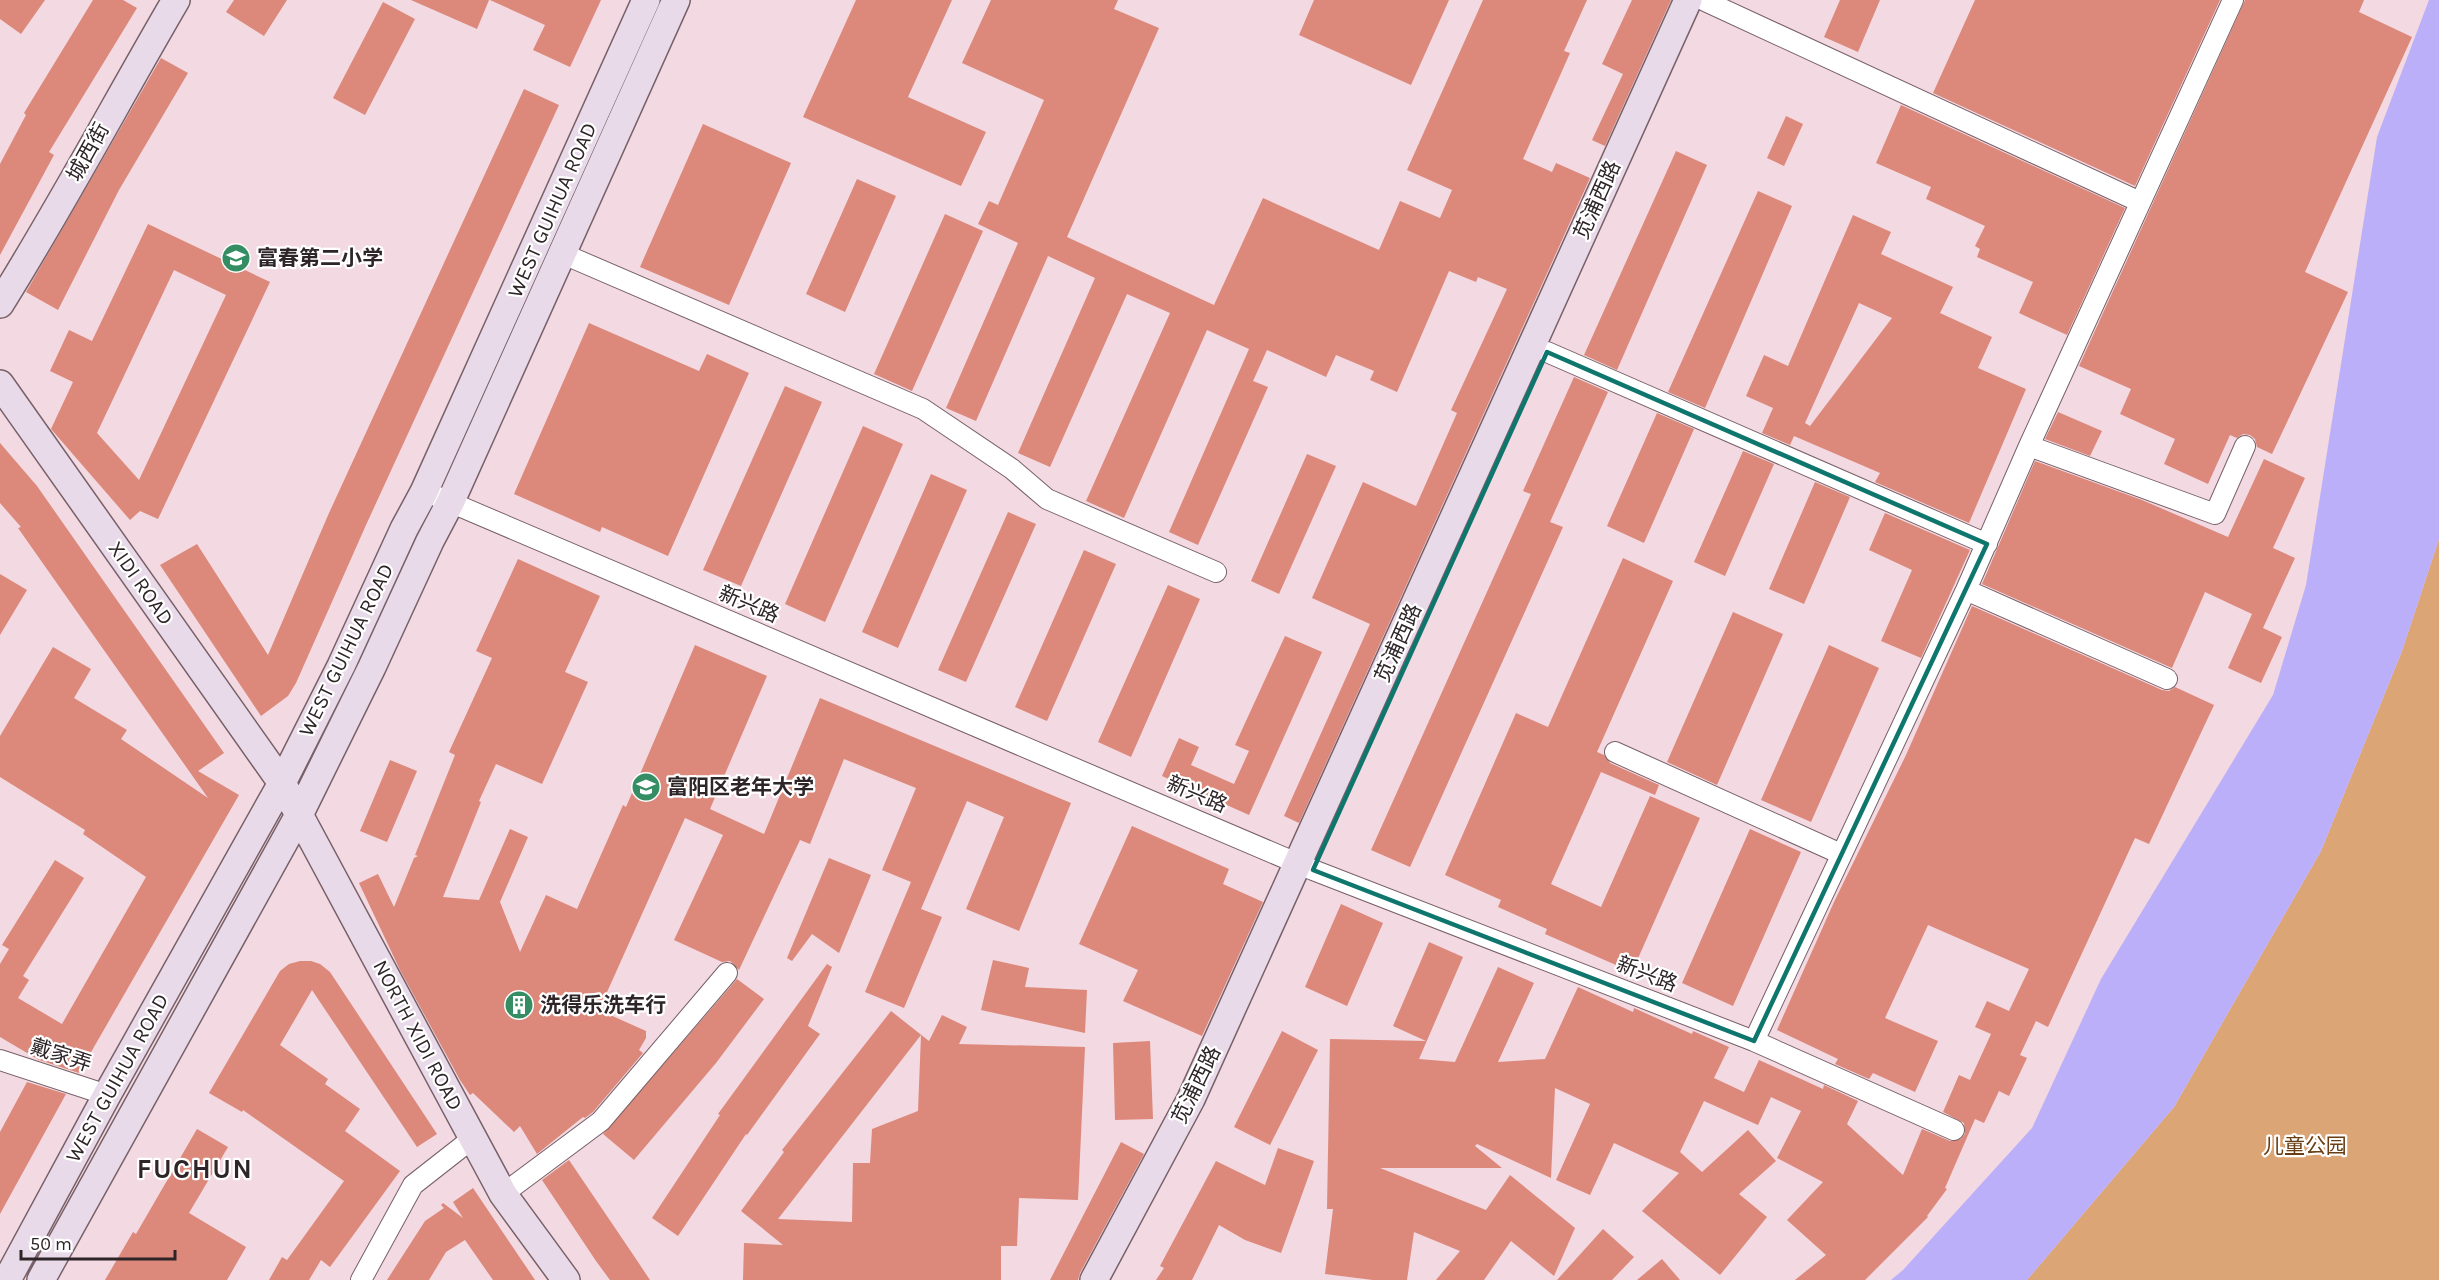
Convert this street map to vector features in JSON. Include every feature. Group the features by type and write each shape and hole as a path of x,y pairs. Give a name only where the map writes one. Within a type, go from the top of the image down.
{"street":[{"name":"城西街","path":"0,304 26,263 176,0"},
{"name":"WEST GUIHUA ROAD","path":"7,1280 107,1095 282,783 341,666 424,492 646,0"},
{"name":"WEST GUIHUA ROAD","path":"41,1280 299,815 450,502 676,0"},
{"name":"苋浦西路","path":"1113,1280 1207,1104 1306,867 1688,0"},
{"path":"1705,0 2140,202"},
{"name":"苋浦西路","path":"1094,1280 1191,1099 1306,867 1546,352 1705,0"},
{"path":"1754,1041 1966,590 2029,446 2233,0"},
{"path":"561,253 923,409 1012,469 1047,499 1216,572"},
{"path":"1546,352 1987,544"},
{"name":"XIDI ROAD","path":"0,384 282,783"},
{"path":"2029,446 2215,514 2245,446"},
{"name":"新兴路","path":"424,492 1306,867 1754,1041 1954,1130"},
{"path":"1966,590 2167,679"},
{"path":"1615,752 1840,854"},
{"name":"NORTH XIDI ROAD","path":"282,783 503,1194 566,1280"},
{"path":"503,1194 600,1122 727,973"},
{"name":"戴家弄","path":"0,1060 107,1095"},
{"path":"362,1280 413,1185 473,1138"}],"highlighted area":[{"path":"1547,352 1987,544 1754,1041 1313,870"}],"green space":[{"name":"儿童公园","path":"2439,539 2439,1280 2027,1280 2174,1107 2321,851 2402,651"}],"shaded area":[{"path":"2429,0 2439,0 2439,539 2402,651 2321,851 2174,1107 2027,1280 1891,1280 1903,1270 2032,1128 2101,979 2273,695 2306,585 2377,137"}],"building":[{"path":"0,0 45,0 21,34 0,19"},
{"path":"93,0 123,0 137,8 49,152 54,155 0,255 0,164 26,115 24,113"},
{"path":"234,0 287,0 264,36 226,12"},
{"path":"411,0 489,0 477,29"},
{"path":"490,0 601,0 570,67 533,50 545,25"},
{"path":"856,0 952,0 908,97 986,132 961,186 803,117"},
{"path":"991,0 1118,0 1114,9 1159,28 1067,237 1214,305 1263,198 1379,250 1400,201 1440,218 1452,190 1407,170 1483,0 1587,0 1564,51 1570,53 1523,159 1552,172 1556,163 1590,178 1299,823 1284,816 1370,624 1312,598 1363,482 1416,506 1457,413 1451,410 1507,289 1478,277 1476,282 1449,271 1397,392 1370,380 1374,371 1336,355 1326,377 1267,350 1253,381 1268,387 1198,545 1169,532 1249,349 1207,330 1124,518 1086,501 1170,313 1127,294 1050,467 1018,453 1095,278 1048,256 976,421 946,408 1018,243 978,224 989,201 998,205 1044,100 962,63"},
{"path":"1314,0 1449,0 1411,85 1299,35"},
{"path":"1632,0 1671,0 1605,146 1592,140 1623,74 1602,64"},
{"path":"1840,0 1880,0 1858,52 1824,37"},
{"path":"1975,0 2220,0 2135,186 1933,93"},
{"path":"2245,0 2364,0 2359,12 2412,37 2305,272 2348,292 2272,454 2257,447 2255,439 2250,435 2243,434 2237,438 2230,435 2208,484 2164,464 2175,439 2120,414 2131,389 2079,366"},
{"path":"383,2 415,19 365,115 333,98"},
{"path":"161,58 188,73 119,190 58,310 26,292"},
{"path":"524,89 559,105 296,683 288,696 261,716 160,565 197,544 268,655 329,513"},
{"path":"1901,105 2125,208 2067,335 2019,313 2033,282 1977,257 1980,249 1975,246 1985,226 1926,199 1931,187 1876,163"},
{"path":"1786,116 1803,124 1784,166 1767,158"},
{"path":"703,124 791,163 729,305 640,267"},
{"path":"1676,151 1707,165 1617,370 1584,355"},
{"path":"857,179 896,196 845,312 806,294"},
{"path":"1758,191 1792,206 1705,408 1668,392"},
{"path":"945,214 983,231 912,391 874,374"},
{"path":"1853,215 1891,232 1881,254 1953,287 1940,313 1992,337 1978,368 2026,389 1969,523 1875,482 1880,473 1794,436 1790,445 1762,433 1773,408 1746,396 1764,355 1788,366","holes":["1859,303 1892,318 1810,426 1805,423"]},
{"path":"148,224 270,282 158,519 140,511 130,520 51,429 73,382 50,371 69,330 92,341","holes":["174,270 226,295 139,480 97,433"]},
{"path":"589,323 699,371 707,354 749,373 668,556 602,527 600,532 514,494"},
{"path":"1574,377 1608,392 1550,522 1563,527 1410,867 1371,850 1531,494 1523,491"},
{"path":"785,386 822,402 741,586 703,570"},
{"path":"2058,412 2102,431 2090,456 2045,439"},
{"path":"1657,413 1694,429 1644,543 1607,526"},
{"path":"863,426 903,444 825,622 785,604"},
{"path":"0,443 37,486 224,753 198,771 239,795 79,1073 39,1060 0,1037 0,964 9,949 2,945 55,860 84,878 23,976 29,980 18,998 62,1024 146,877 83,834 85,830 0,777 0,736 53,647 91,669 74,698 127,730 121,739 208,798 18,528 21,527 0,503"},
{"path":"1743,451 1774,464 1725,576 1694,562"},
{"path":"1307,454 1336,466 1279,594 1251,581"},
{"path":"2264,459 2305,478 2273,548 2295,558 2263,628 2282,637 2261,683 2228,668 2252,614 2205,592 2172,668 1982,584 2035,461 2142,500 2228,537"},
{"path":"931,474 967,490 898,648 862,632"},
{"path":"1815,482 1850,497 1804,604 1769,589"},
{"path":"1008,512 1036,524 966,682 938,670"},
{"path":"1885,513 1970,550 1921,658 1881,641 1912,570 1869,550"},
{"path":"1084,550 1116,564 1047,721 1015,707"},
{"path":"1623,558 1673,581 1597,752 1604,755 1610,763 1659,785 1655,795 1601,772 1551,884 1601,907 1650,796 1700,818 1632,972 1545,934 1547,929 1498,907 1501,900 1445,875 1516,713 1548,727"},
{"path":"518,559 600,596 565,672 588,682 542,784 496,764 479,801 481,802 443,897 479,900 510,829 528,837 500,902 520,952 546,895 577,909 623,805 626,807 695,645 767,676 710,809 764,834 820,698 1071,803 1019,931 966,909 1004,817 967,801 921,909 942,917 904,1008 865,992 911,882 882,870 916,788 844,759 810,844 800,840 739,970 730,961 722,962 674,940 723,835 685,818 599,1010 646,1031 646,1038 639,1050 643,1053 593,1112 583,1117 537,1154 520,1126 514,1132 473,1093 470,1095 460,1080 400,970 359,883 378,874 394,907 414,858 418,856 415,855 455,755 449,752 492,658 476,651"},
{"path":"0,574 27,590 0,635"},
{"path":"1168,585 1200,599 1131,757 1098,742"},
{"path":"1972,606 2162,690 2169,691 2175,687 2214,705 2149,844 2135,838 2048,1027 2036,1021 2020,1055 2027,1058 2009,1096 1999,1091 1984,1123 1975,1119 1945,1188 1947,1189 1928,1217 1865,1280 1795,1280 1826,1255 1787,1220 1823,1182 1777,1158 1801,1111 1771,1097 1758,1125 1704,1101 1680,1152 1702,1172 1748,1130 1776,1161 1739,1194 1767,1217 1720,1275 1642,1211 1679,1173 1614,1143 1590,1195 1556,1180 1590,1104 1555,1088 1551,1178 1477,1144 1475,1146 1502,1168 1380,1168 1486,1210 1510,1175 1575,1228 1554,1276 1511,1241 1484,1280 1436,1280 1460,1251 1414,1232 1407,1280 1373,1280 1325,1274 1333,1209 1327,1209 1330,1039 1426,1041 1393,1026 1429,942 1463,957 1419,1059 1455,1062 1498,967 1534,983 1498,1062 1545,1059 1578,987 1633,1012 1634,1008 1692,1034 1693,1031 1729,1047 1714,1078 1744,1092 1759,1060 1823,1089 1824,1085 1858,1101 1847,1124 1903,1175 1922,1129 1950,1141 1961,1139 1965,1134 1964,1123 1943,1112 1959,1075 1970,1080 1991,1034 1975,1027 1987,1001 2009,1011 2029,969 1928,925 1885,1018 1938,1041 1915,1092 1873,1073 1869,1079 1835,1064 1838,1059 1777,1030 1834,902 1906,755"},
{"path":"1733,612 1783,634 1717,785 1667,762"},
{"path":"1285,636 1322,652 1249,815 1162,776 1179,738 1199,747 1191,765 1234,784 1249,751 1235,745"},
{"path":"1829,645 1879,668 1811,822 1761,800"},
{"path":"390,760 417,771 387,842 360,831"},
{"path":"1132,826 1229,869 1223,884 1263,902 1202,1036 1123,1001 1138,970 1079,944"},
{"path":"1750,829 1801,852 1733,1006 1682,983"},
{"path":"829,858 871,875 839,953 812,934 792,961 787,958"},
{"path":"1341,904 1383,923 1347,1006 1305,987"},
{"path":"993,960 1029,968 1025,987 1087,990 1085,1033 981,1010"},
{"path":"300,961 320,964 330,972 437,1134 417,1147 312,990 280,1045 328,1079 325,1084 360,1109 345,1131 400,1171 330,1267 321,1260 309,1280 269,1280 282,1257 287,1260 344,1181 243,1110 242,1112 209,1093 280,971 289,964"},
{"path":"827,964 832,967 808,1026 820,1034 746,1134 678,1236 652,1218 720,1115 718,1114"},
{"path":"737,979 764,999 716,1063 634,1160 603,1134"},
{"path":"891,1011 929,1041 942,1015 967,1027 959,1044 1085,1047 1078,1200 1019,1198 1017,1246 1001,1246 1001,1280 743,1280 744,1243 783,1245 741,1211 784,1152 782,1150","holes":["921,1035 918,1111 872,1129 870,1163 853,1163 852,1222 778,1219"]},
{"path":"1282,1031 1318,1050 1270,1145 1234,1127"},
{"path":"1150,1041 1153,1119 1115,1120 1113,1043"},
{"path":"27,1082 66,1094 0,1214 0,1132"},
{"path":"197,1129 228,1147 189,1213 246,1247 227,1280 105,1280 133,1232 136,1234"},
{"path":"1121,1142 1144,1154 1078,1280 1050,1280"},
{"path":"1278,1148 1314,1161 1281,1253 1245,1240 1219,1225 1192,1280 1156,1280 1164,1268 1160,1266 1216,1161 1265,1185"},
{"path":"569,1160 650,1280 610,1280 596,1261 542,1180"},
{"path":"473,1188 535,1280 493,1280 465,1240 446,1252 429,1280 387,1280 425,1221 444,1208 441,1205 443,1203 463,1218 453,1202"},
{"path":"1603,1229 1634,1257 1612,1280 1557,1280"},
{"path":"1662,1259 1680,1280 1637,1280"}],"place":[{"name":"富春第二小学","path":"236,258"},
{"name":"富阳区老年大学","path":"646,787"},
{"name":"洗得乐洗车行","path":"519,1005"}],"district":[{"name":"FUCHUN","path":"195,1169"}]}
